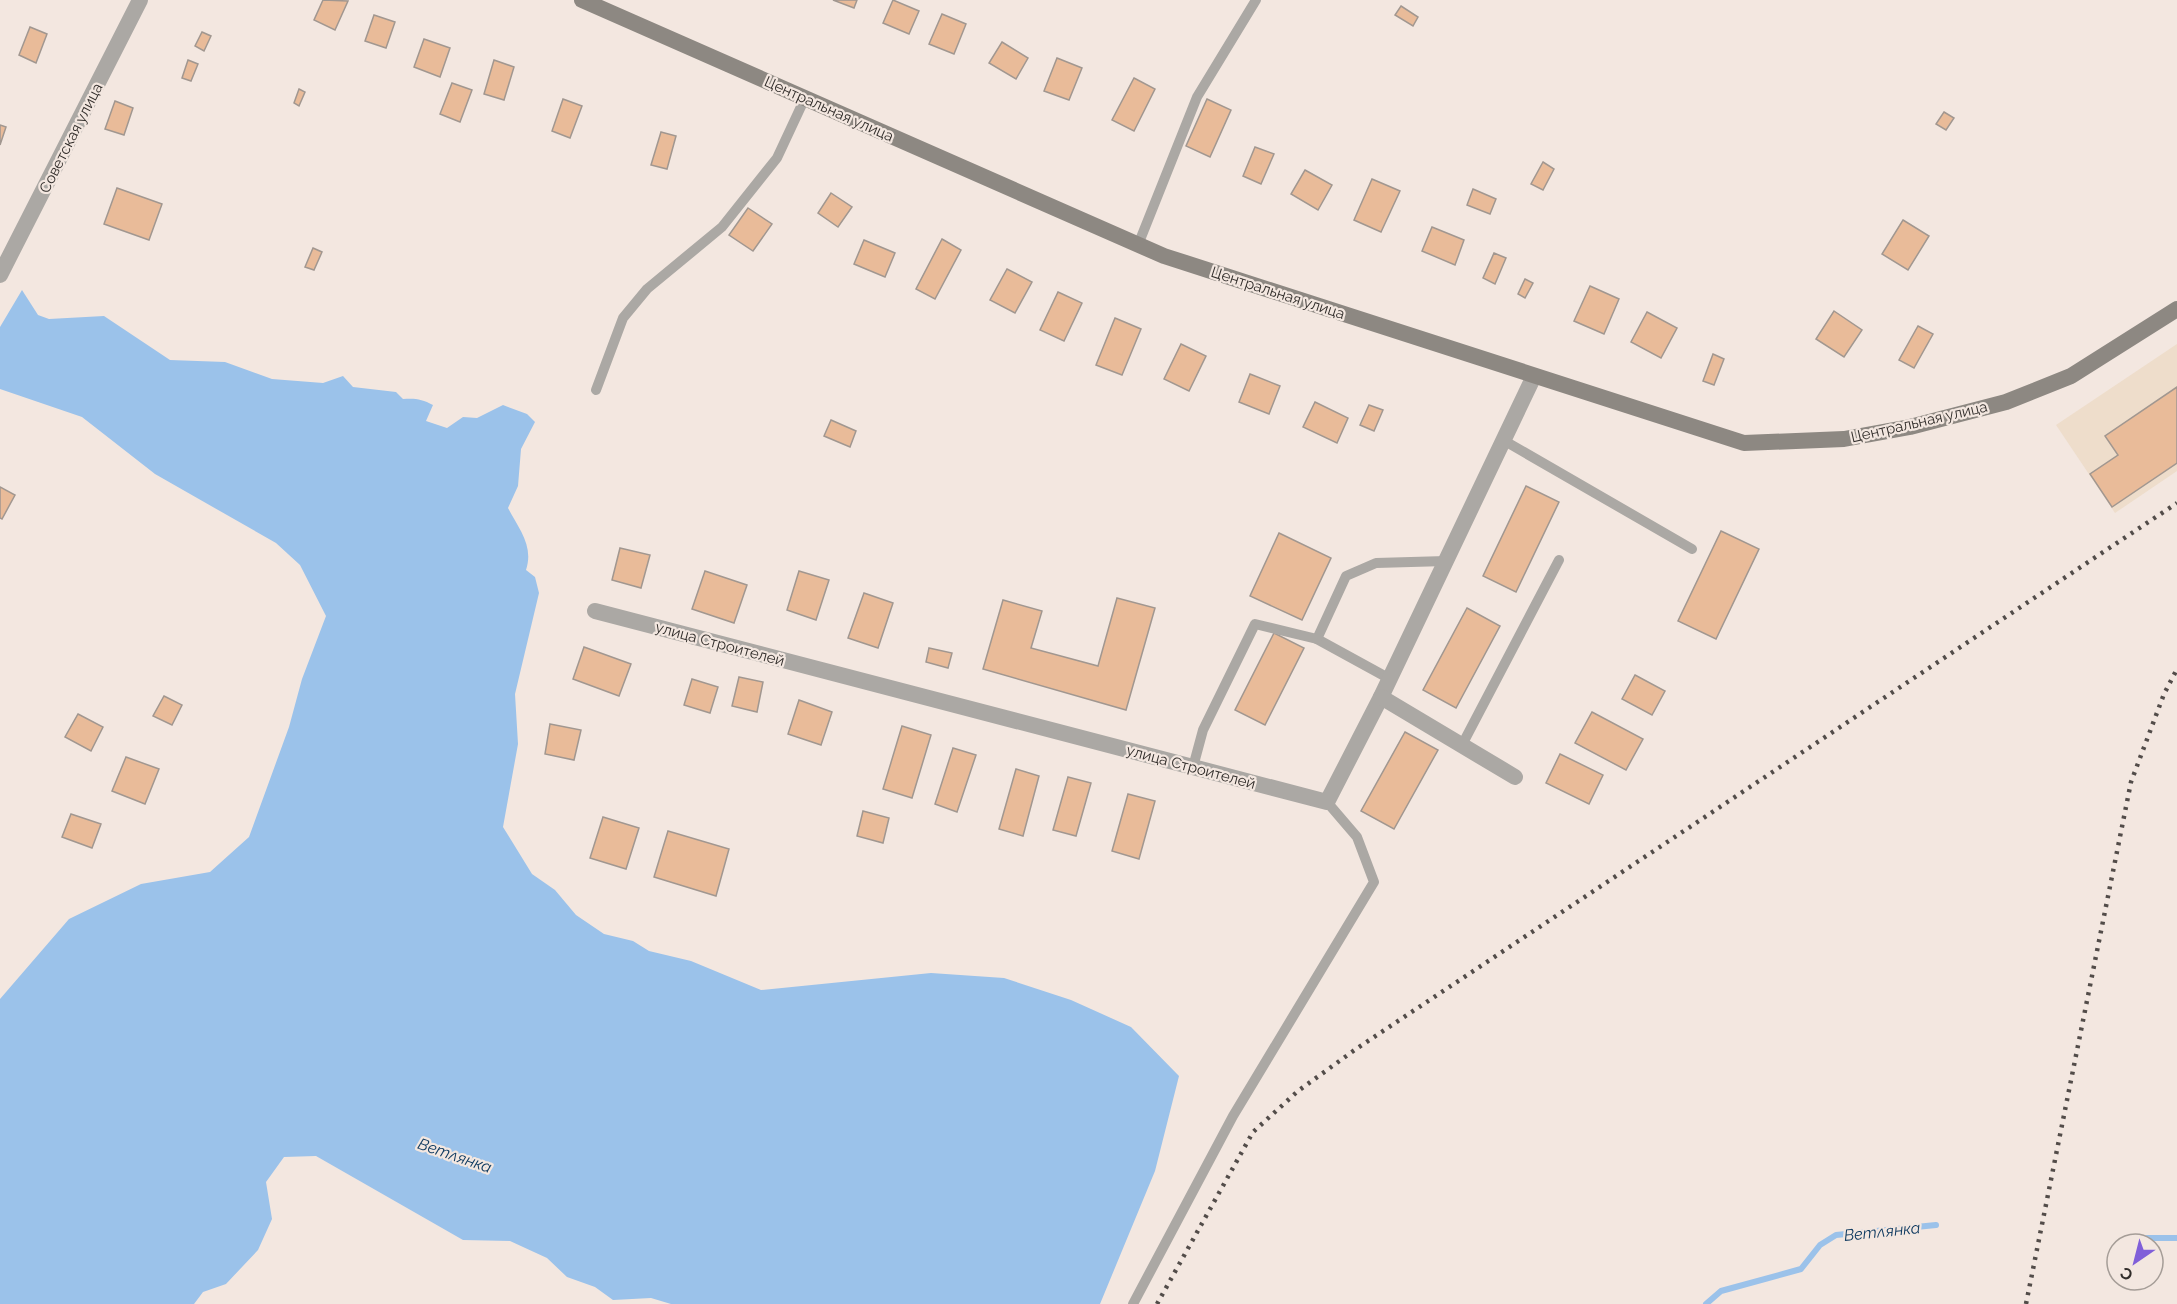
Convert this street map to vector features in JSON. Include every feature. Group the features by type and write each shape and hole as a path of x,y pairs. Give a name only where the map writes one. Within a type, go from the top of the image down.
{"main road":[{"name":"Центральная улица","path":"582,0 1164,256 1744,443 1844,439 1910,427 2006,402 2071,376 2177,309"}],"street":[{"name":"Советская улица","path":"0,275 140,0"},
{"path":"1328,802 1390,679 1534,376"},
{"name":"улица Строителей","path":"596,611 1328,802"},
{"path":"1381,697 1515,777"}],"lane":[{"path":"1138,245 1197,97 1256,0"},
{"path":"596,390 623,318 647,289 722,227 777,158 805,98"},
{"path":"1503,440 1692,549"},
{"path":"1462,745 1559,560"},
{"path":"1317,639 1346,576 1376,563 1446,561"},
{"path":"1193,767 1203,730 1255,624 1317,639 1390,679"},
{"path":"1133,1304 1233,1116 1374,882 1357,837 1328,802"}],"shaded area":[{"path":"2177,344 2177,471 2115,513 2056,425"}],"water":[{"path":"22,290 38,315 49,319 104,316 170,360 225,362 272,379 323,383 343,376 353,387 396,392 403,399 418,399 433,405 426,421 447,428 463,417 477,418 503,405 527,414 535,422 521,449 518,486 508,508 527,545 526,570 535,577 539,593 515,694 518,744 503,827 532,874 555,890 576,915 604,934 633,941 649,951 691,961 761,990 931,973 1004,978 1071,1000 1131,1027 1179,1076 1155,1171 1100,1304 671,1304 651,1298 613,1300 595,1287 567,1277 547,1258 510,1241 463,1240 316,1156 284,1157 266,1182 272,1219 258,1250 226,1284 203,1292 194,1304 0,1304 0,999 69,919 141,884 210,872 249,837 289,727 302,679 326,616 300,565 276,543 155,474 82,417 0,389 0,327"}],"building":[{"path":"323,0 348,1 335,30 314,20"},
{"path":"833,0 857,0 854,8"},
{"path":"893,0 919,11 909,34 883,23"},
{"path":"1401,6 1418,17 1413,26 1395,15"},
{"path":"942,14 966,24 954,54 929,44"},
{"path":"374,15 395,22 386,48 365,41"},
{"path":"30,27 47,34 36,63 19,55"},
{"path":"202,32 211,36 204,51 195,46"},
{"path":"424,39 450,48 440,77 414,67"},
{"path":"1002,42 1028,58 1016,79 989,63"},
{"path":"1057,58 1082,68 1069,100 1044,91"},
{"path":"188,60 198,64 191,81 182,78"},
{"path":"494,60 514,67 504,100 484,94"},
{"path":"1134,78 1155,89 1134,131 1112,120"},
{"path":"452,83 472,90 460,122 440,114"},
{"path":"299,89 305,92 299,106 294,103"},
{"path":"563,99 582,106 570,138 552,131"},
{"path":"1207,99 1231,110 1210,157 1186,146"},
{"path":"115,101 133,108 124,135 105,129"},
{"path":"1944,112 1954,118 1946,130 1936,124"},
{"path":"0,125 6,127 0,145"},
{"path":"661,132 676,136 667,169 651,165"},
{"path":"1255,147 1274,154 1261,184 1243,176"},
{"path":"1543,162 1554,169 1543,190 1531,184"},
{"path":"1305,170 1332,185 1318,210 1291,194"},
{"path":"1372,179 1400,191 1381,232 1354,220"},
{"path":"117,188 162,204 149,240 104,224"},
{"path":"1473,189 1496,199 1490,214 1467,205"},
{"path":"831,193 852,207 838,227 818,213"},
{"path":"748,208 772,224 753,251 729,235"},
{"path":"1903,220 1929,236 1908,270 1882,254"},
{"path":"1432,227 1464,240 1455,265 1422,251"},
{"path":"942,239 961,250 935,299 916,289"},
{"path":"864,240 895,253 885,277 854,264"},
{"path":"313,248 322,252 314,270 305,267"},
{"path":"1494,253 1506,258 1495,284 1483,278"},
{"path":"1007,269 1032,282 1015,313 990,300"},
{"path":"1525,279 1533,283 1525,298 1518,294"},
{"path":"1590,286 1619,299 1604,334 1574,321"},
{"path":"1058,292 1082,303 1064,341 1040,330"},
{"path":"1834,311 1862,330 1844,357 1816,339"},
{"path":"1647,312 1677,328 1661,358 1631,342"},
{"path":"1115,318 1141,329 1122,375 1096,365"},
{"path":"1918,326 1933,334 1914,368 1899,360"},
{"path":"1181,344 1206,356 1189,391 1164,379"},
{"path":"1713,354 1724,359 1714,385 1703,381"},
{"path":"1250,374 1280,386 1269,414 1239,402"},
{"path":"2177,387 2177,463 2112,507 2090,474 2118,455 2105,436"},
{"path":"1315,402 1348,418 1337,443 1303,427"},
{"path":"1369,405 1383,410 1374,431 1360,425"},
{"path":"831,420 856,431 850,447 824,436"},
{"path":"1526,486 1559,502 1516,592 1483,576"},
{"path":"0,487 15,495 2,519 0,518"},
{"path":"1721,531 1759,549 1716,639 1678,621"},
{"path":"1279,533 1331,558 1302,620 1250,596"},
{"path":"620,548 650,555 641,588 612,580"},
{"path":"705,571 747,585 734,623 692,609"},
{"path":"799,571 829,580 816,620 787,610"},
{"path":"864,593 893,603 878,648 848,638"},
{"path":"1117,598 1155,608 1126,710 983,669 1003,600 1042,611 1031,648 1098,666"},
{"path":"1467,608 1500,626 1456,708 1423,690"},
{"path":"1274,633 1304,648 1265,725 1235,710"},
{"path":"584,647 631,664 619,696 573,679"},
{"path":"929,648 952,653 948,668 926,662"},
{"path":"1635,675 1665,691 1652,715 1622,699"},
{"path":"739,677 763,682 757,712 732,706"},
{"path":"692,679 718,687 710,713 684,705"},
{"path":"164,696 182,705 172,725 153,716"},
{"path":"799,700 832,712 821,745 788,734"},
{"path":"1592,712 1643,739 1626,770 1575,743"},
{"path":"78,714 103,727 91,751 65,737"},
{"path":"550,724 581,730 574,760 545,754"},
{"path":"902,726 931,735 912,798 883,789"},
{"path":"1405,732 1438,750 1394,829 1361,811"},
{"path":"953,748 976,755 957,812 935,804"},
{"path":"1560,754 1603,775 1589,804 1546,783"},
{"path":"126,757 159,769 145,804 112,791"},
{"path":"1016,769 1039,776 1023,836 999,829"},
{"path":"1068,777 1091,783 1076,836 1053,830"},
{"path":"1128,794 1155,801 1139,859 1112,851"},
{"path":"863,811 889,818 883,843 857,836"},
{"path":"71,814 101,824 92,848 62,837"},
{"path":"603,817 639,828 626,869 590,858"},
{"path":"668,831 729,849 716,896 654,877"}],"waterway":[{"name":"Ветлянка","path":"1706,1304 1721,1291 1801,1269 1820,1245 1836,1235 1936,1225"},
{"name":"Ветлянка","path":"2165,1238 2177,1238"}],"railway":[{"path":"1157,1304 1253,1132 1298,1091 1356,1049 2177,503"},
{"path":"2026,1304 2131,782 2164,694 2177,669"}]}
